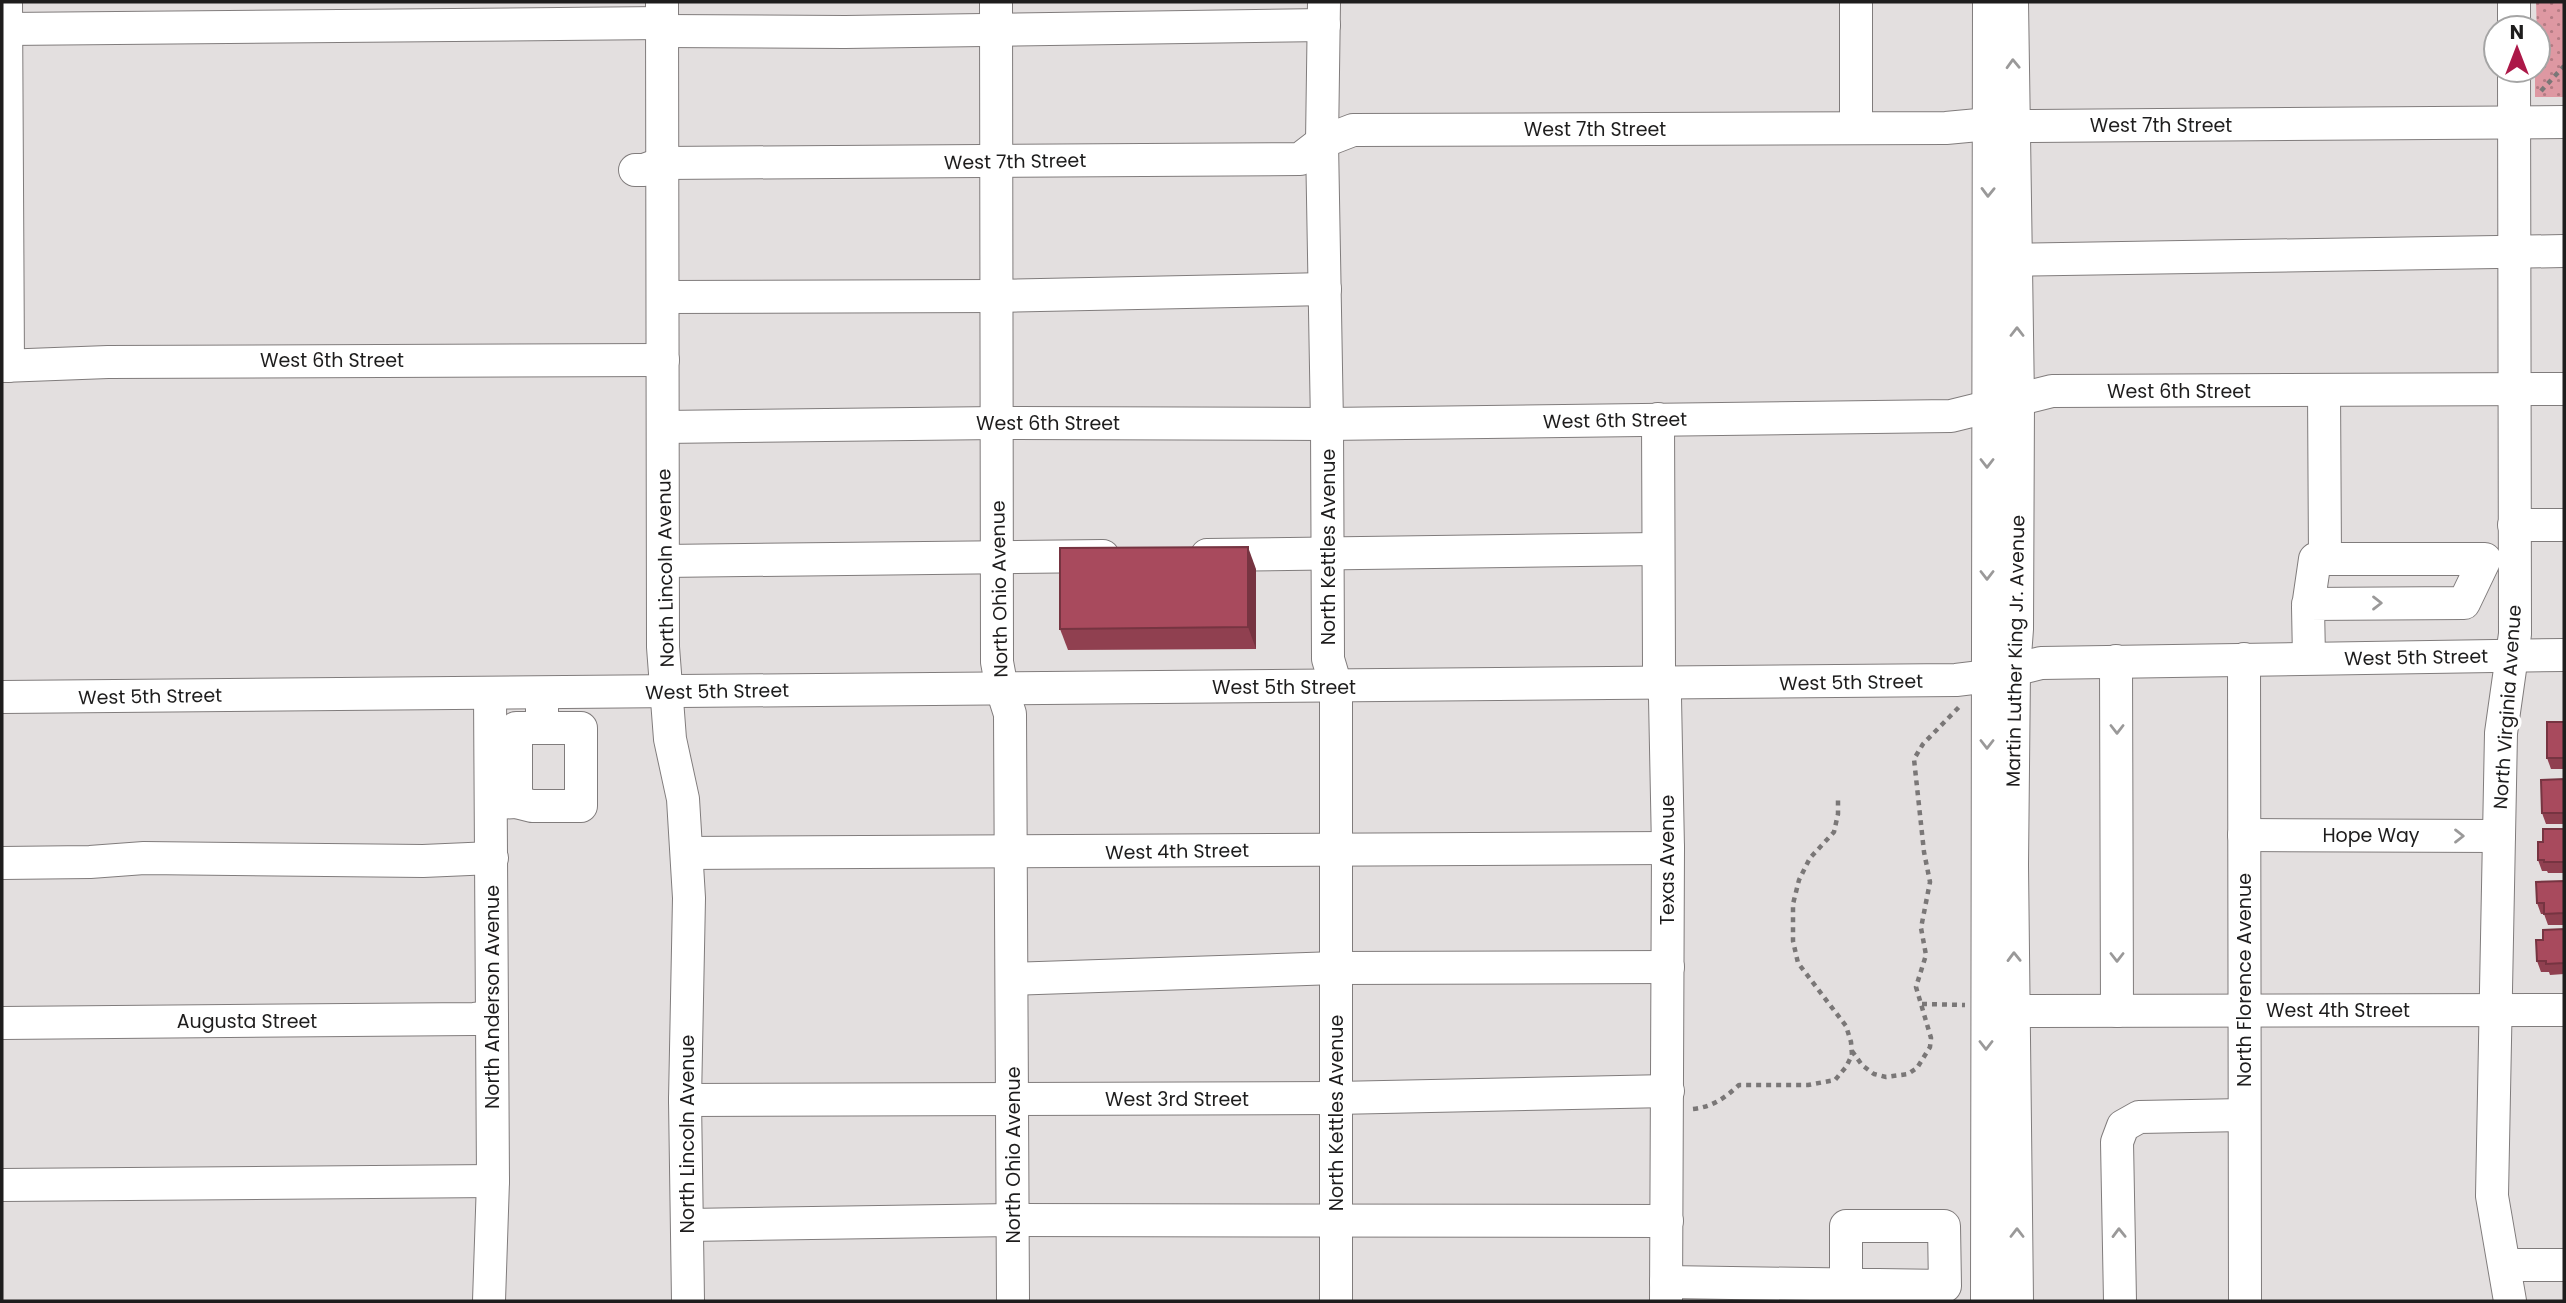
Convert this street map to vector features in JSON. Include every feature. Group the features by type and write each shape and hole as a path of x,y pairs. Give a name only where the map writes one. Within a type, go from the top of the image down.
{"street":[{"path":"1856,2 1856,128"},
{"name":"Martin Luther King Jr. Avenue","path":"1989,2 2002,125"},
{"name":"Martin Luther King Jr. Avenue","path":"1987,1301 1991,1009 2012,865 1990,681 1987,407 2002,260 2002,125 2012,2"},
{"path":"5,366 5,15 662,19 1324,13"},
{"name":"North Kettles Avenue","path":"1324,13 1322,142 1328,659 1336,686 1336,1301"},
{"name":"North Ohio Avenue","path":"996,16 997,662 1010,713 1013,1301"},
{"name":"North Lincoln Avenue","path":"662,19 649,167 664,297 663,647 670,739 683,799 689,898 685,1100 688,1301"},
{"name":"North Virginia Avenue","path":"2510,1301 2492,1196 2501,733 2515,634 2500,559 2514,525 2513,251 2523,111 2517,84"},
{"name":"West 7th Street","path":"649,167 1300,159 1322,142 1353,130 1969,127 2523,111 2564,121"},
{"path":"2002,260 2564,251"},
{"name":"Martin Luther King Jr. Avenue","path":"1990,681 2017,629 2018,400 2002,260"},
{"path":"664,297 997,296 1325,289"},
{"name":"West 6th Street","path":"5,366 122,362 663,360"},
{"name":"West 6th Street","path":"663,427 997,423 1327,425 1951,416 2052,391 2564,389"},
{"path":"2324,390 2325,559"},
{"name":"Texas Avenue","path":"1658,419 1657,549 1660,668 1665,698 1668,967 1677,1101 1667,1221 1666,1291"},
{"path":"2514,525 2564,525"},
{"path":"1175,556 1657,549"},
{"path":"663,561 1134,556"},
{"path":"2309,658 2308,604 2315,559 2500,559"},
{"path":"2308,604 2464,603 2500,559"},
{"name":"West 5th Street","path":"2,697 1990,681 2041,663 2564,655"},
{"name":"North Florence Avenue","path":"2244,659 2245,1301"},
{"path":"2116,661 2117,1011"},
{"path":"542,728 543,692"},
{"path":"503,752 516,728 581,728 592,718 607,692"},
{"name":"North Anderson Avenue","path":"489,1301 493,1181 492,858 504,802 503,752 490,693"},
{"path":"504,802 532,806 581,806 581,728"},
{"name":"Hope Way","path":"2244,835 2499,835"},
{"name":"West 4th Street","path":"687,853 1668,848"},
{"path":"2,863 144,858 424,861 492,858"},
{"path":"1012,979 1336,968 1668,967"},
{"name":"Martin Luther King Jr. Avenue","path":"1991,1009 2017,1301"},
{"name":"West 4th Street","path":"1991,1009 2564,1010"},
{"name":"Augusta Street","path":"2,1023 492,1017"},
{"name":"West 3rd Street","path":"685,1100 1336,1098 1677,1101"},
{"path":"2120,1301 2117,1142 2123,1126 2139,1117 2244,1115"},
{"path":"2,1185 493,1181"},
{"path":"688,1225 1013,1220 1667,1221"},
{"path":"2505,1265 2564,1265"},
{"path":"1666,1291 1846,1293"}],"path":[{"path":"2523,111 2564,66"},
{"path":"1838,796 1838,814 1833,831 1810,858 1799,880 1793,904 1793,942 1798,962 1846,1026 1852,1051 1862,1065 1874,1074 1886,1077 1908,1074 1917,1068 1930,1047 1931,1038 1916,987 1926,955 1921,928 1930,882 1914,759 1923,744 1990,681"},
{"path":"1922,1004 1991,1009"},
{"path":"1677,1101 1707,1108 1726,1097 1739,1085 1808,1084 1835,1080 1846,1067 1852,1051"}],"shaded area":[{"path":"2536,2 2564,2 2564,97 2535,97 2535,84 2552,84 2552,14 2536,14"}],"building":[{"path":"1248,547 1248,627 1060,629 1060,548"},
{"path":"2547,722 2564,722 2564,758 2547,758"},
{"path":"2564,779 2564,813 2542,813 2541,780"},
{"path":"2543,829 2564,829 2564,862 2538,860 2538,842 2543,842"},
{"path":"2564,881 2564,913 2544,914 2544,903 2537,903 2536,882"},
{"path":"2564,929 2564,963 2546,964 2546,961 2537,961 2536,940 2543,940 2543,930"}]}
